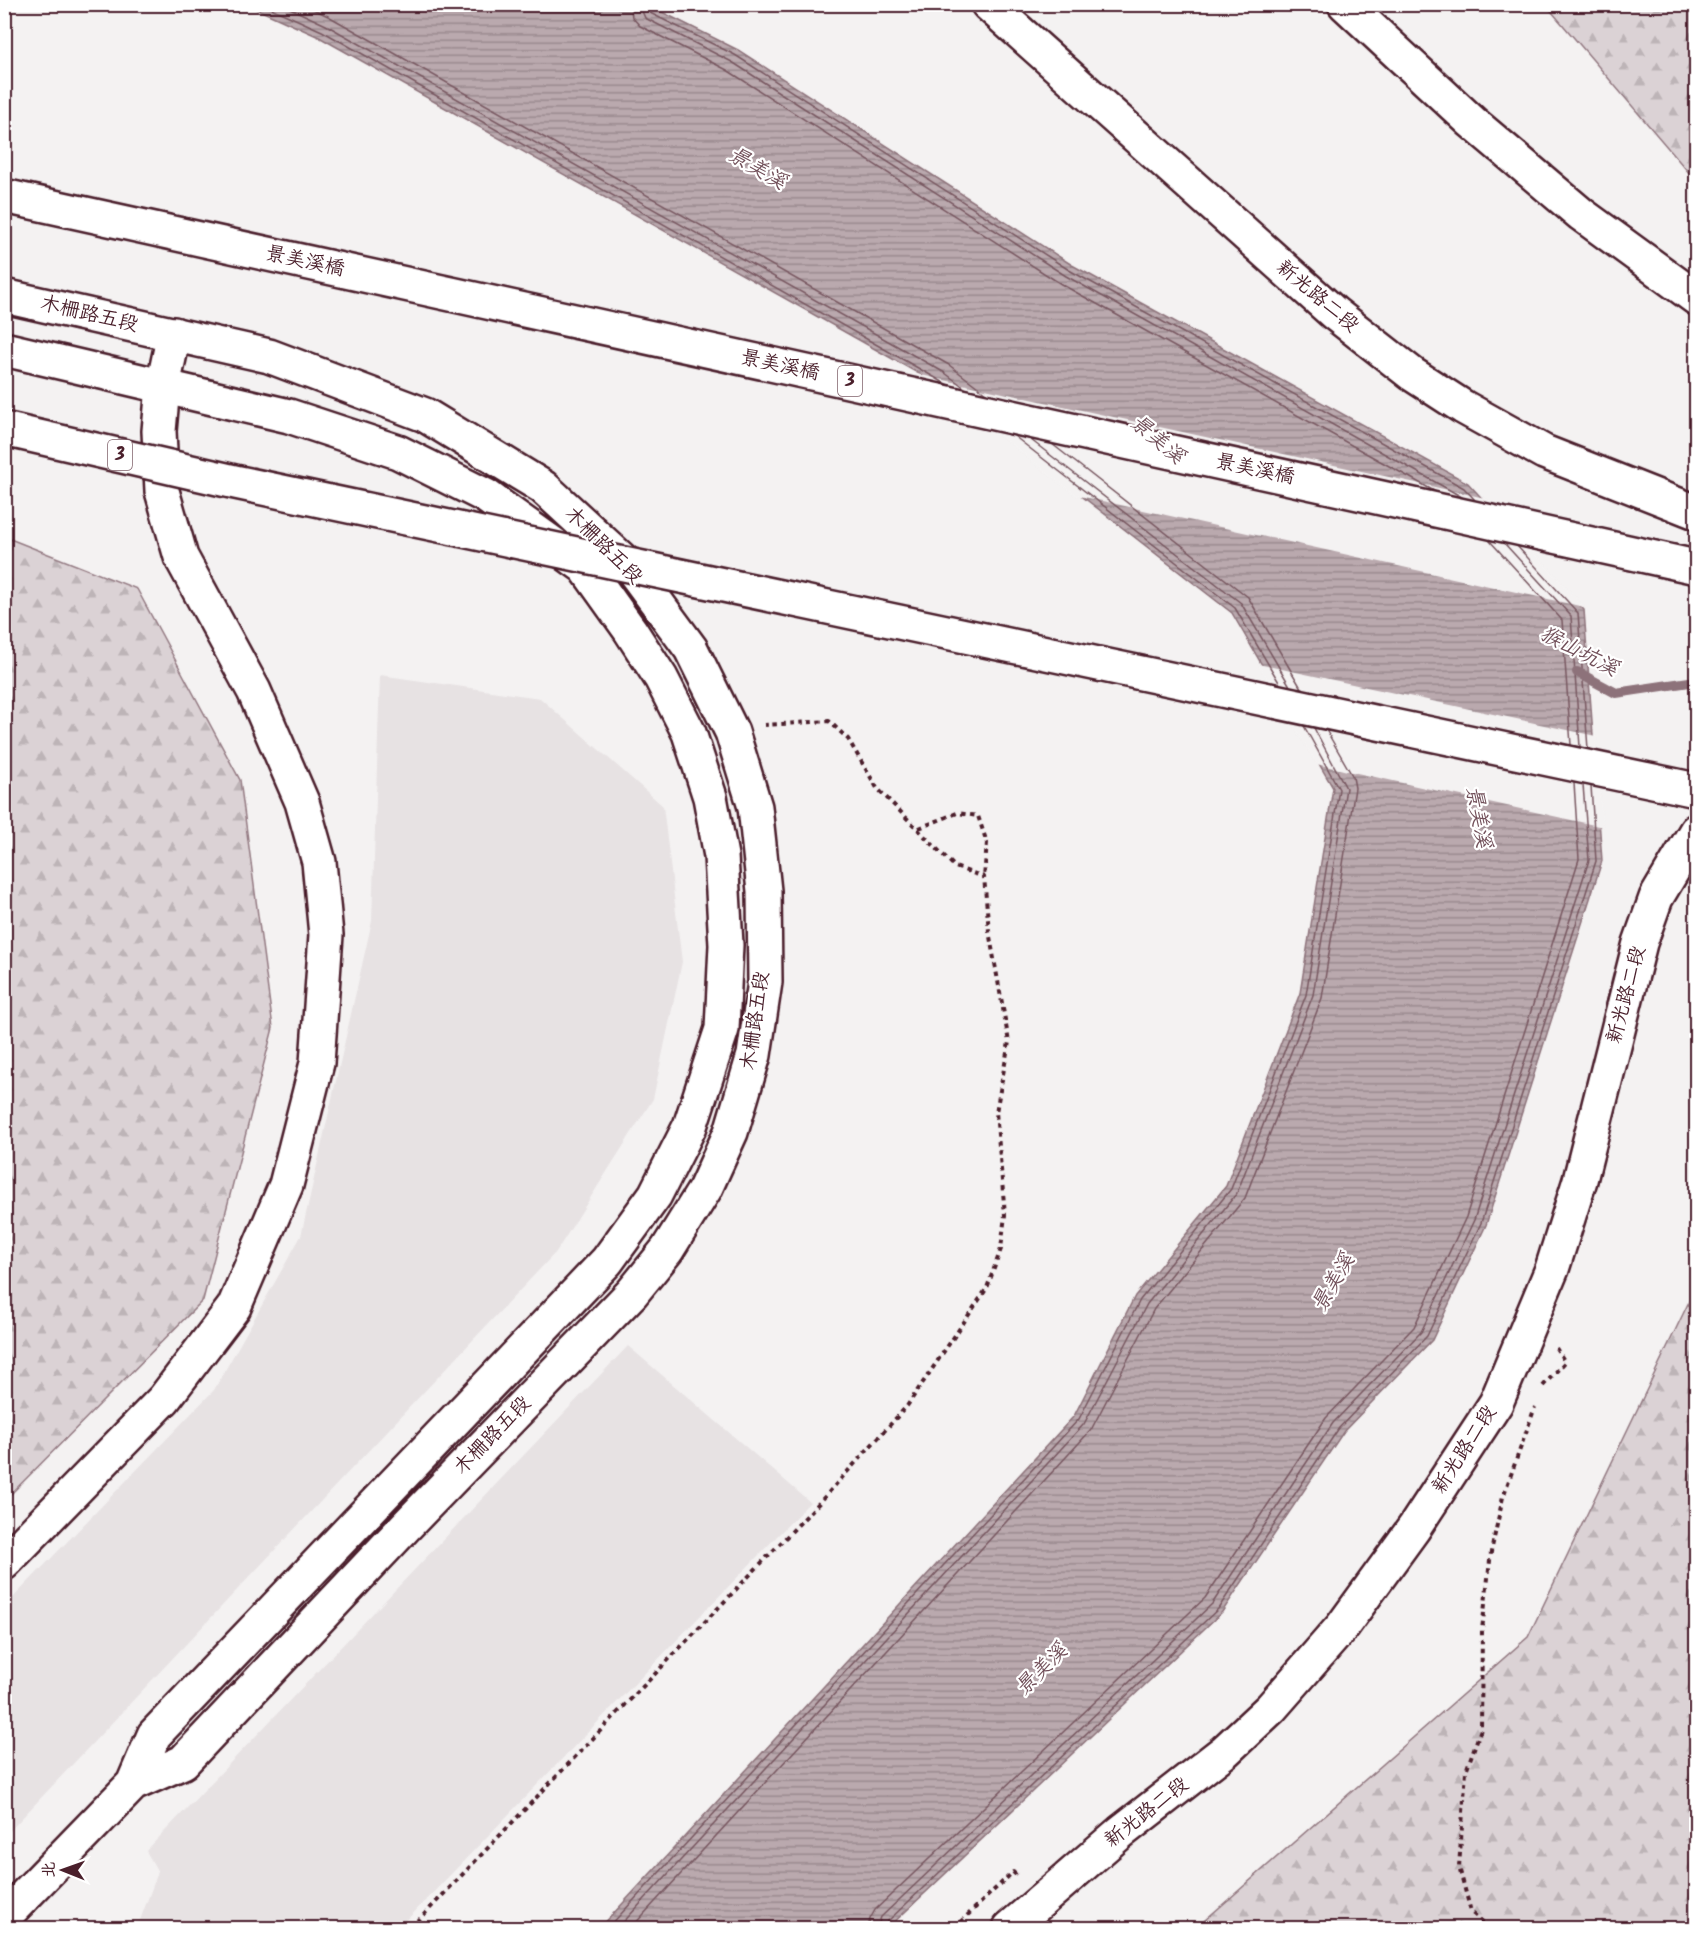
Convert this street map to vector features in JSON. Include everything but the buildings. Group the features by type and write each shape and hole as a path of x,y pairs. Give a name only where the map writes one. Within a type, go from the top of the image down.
{"main road":[{"name":"新光路二段","path":"988,4 1326,306 1412,374 1463,407 1544,452 1696,512"},
{"path":"1345,4 1472,123 1563,199 1693,296"},
{"name":"景美溪橋","path":"4,196 1696,567"},
{"name":"木柵路五段","path":"4,296 269,356 425,414 543,487 632,569 691,649 732,732 755,807 764,891 765,982 754,1055 731,1132 705,1189 667,1250 632,1293 406,1526 183,1762 133,1784"},
{"path":"4,1563 164,1399 234,1307 286,1185 316,1063 326,935 320,862 302,802 254,691 181,557 162,490 159,431 163,386 174,334"},
{"name":"木柵路五段","path":"4,349 289,416 398,453 486,496 585,567 662,678 689,733 710,797 721,856 726,945 722,1029 690,1126 655,1195 607,1261 154,1735 133,1784 4,1917"},
{"name":"3","path":"4,429 235,482 1696,790"},
{"path":"4,437 235,482"},
{"name":"新光路二段","path":"1010,1929 1121,1832 1225,1751 1271,1708 1328,1643 1414,1528 1496,1402 1530,1326 1552,1269 1580,1180 1640,943 1656,898 1696,831"}],"path":[{"path":"732,732 770,724 829,721 849,739 877,788 955,867 984,877"},
{"path":"411,1929 802,1520 907,1406 987,1288 1001,1249 1005,1215 996,1112 1009,1042 989,931 984,877 987,843 978,816 957,813 918,828"},
{"path":"1490,1929 1471,1912 1459,1867 1466,1771 1480,1729 1482,1630 1491,1552 1503,1497 1542,1386 1565,1362 1552,1343 1530,1326"},
{"path":"1520,1929 1530,1929"}],"shaded area":[{"path":"380,675 540,698 663,806 682,962 653,1099 556,1252 5,1836 5,1606 214,1390 301,1236 372,921"},
{"path":"628,1346 810,1502 399,1928 137,1928 158,1872 146,1851"}],"green space":[{"path":"1546,5 1696,5 1696,181"},
{"path":"5,537 137,589 240,780 273,1028 203,1300 5,1500"},
{"path":"1696,1287 1696,1928 1196,1928 1528,1637"}],"water":[{"name":"景美溪","path":"248,5 648,5 738,50 1072,265 1468,483 1584,610 1602,861 1486,1225 1432,1340 1344,1431 1222,1612 888,1928 600,1928 1074,1416 1135,1296 1226,1186 1300,993 1333,788 1232,613 939,385 319,37"}],"pier":[{"path":"912,373 1485,498 1584,607 1075,495 937,387"},
{"path":"1258,664 1596,736 1603,827 1316,764"}],"waterway":[{"name":"猴山坑溪","path":"1577,672 1616,693 1696,681"}]}
